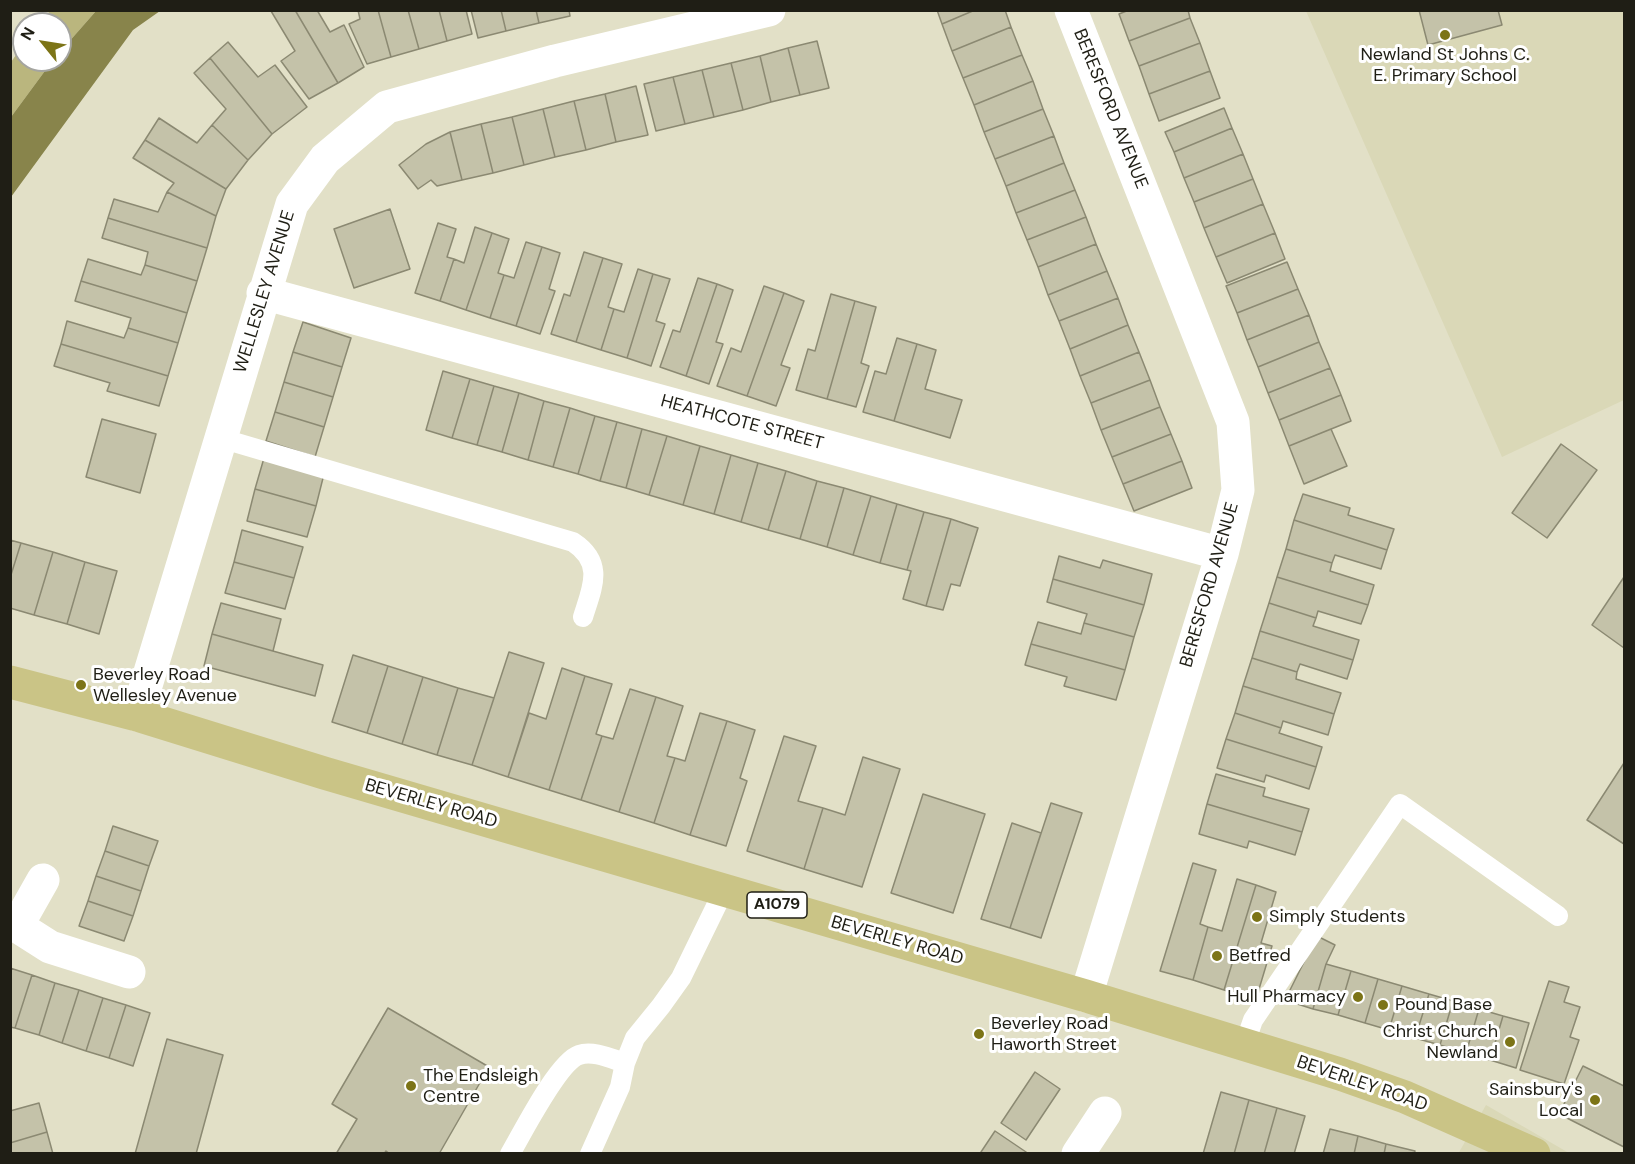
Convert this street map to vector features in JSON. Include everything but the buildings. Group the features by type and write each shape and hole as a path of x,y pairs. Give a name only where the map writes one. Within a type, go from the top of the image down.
{"main road":[{"name":"BEVERLEY ROAD","path":"10,682 137,715 1086,996 1340,1074 1405,1097 1534,1154"}],"street":[{"name":"WELLESLEY AVENUE","path":"137,715 263,293 292,204 325,159 387,107 555,61 769,10"},
{"name":"BERESFORD AVENUE","path":"1071,10 1233,423 1238,490 1221,554 1086,996"},
{"name":"HEATHCOTE STREET","path":"263,293 1221,554"},
{"path":"43,880 14,925 50,947 129,972"},
{"path":"1078,1154 1105,1113"}],"lane":[{"path":"220,438 573,542 582,548 593,567 594,582 583,617"},
{"path":"1244,1046 1253,1020 1400,804 1558,916"},
{"path":"590,1154 620,1087 625,1063 635,1038 681,978 724,890"},
{"path":"510,1154 558,1074 569,1060 582,1054 599,1055 625,1063"}],"shaded area":[{"path":"50,10 96,11 72,38 72,12 49,12"},
{"path":"96,11 160,11 133,30 11,197 11,117 44,72 72,72 72,38"},
{"path":"1306,11 1624,11 1624,400 1502,457"},
{"path":"11,62 12,72 44,72 11,117"},
{"path":"1486,1105 1569,1153 1458,1154"}],"place":[{"name":"Newland St Johns C. E. Primary School","path":"1445,35"},
{"name":"Beverley Road Wellesley Avenue","path":"81,685"},
{"name":"Simply Students","path":"1257,917"},
{"name":"Betfred","path":"1217,956"},
{"name":"Hull Pharmacy","path":"1358,997"},
{"name":"Pound Base","path":"1383,1005"},
{"name":"Beverley Road Haworth Street","path":"979,1034"},
{"name":"Christ Church Newland","path":"1510,1042"},
{"name":"The Endsleigh Centre","path":"411,1086"},
{"name":"Sainsbury's Local","path":"1595,1100"}]}
